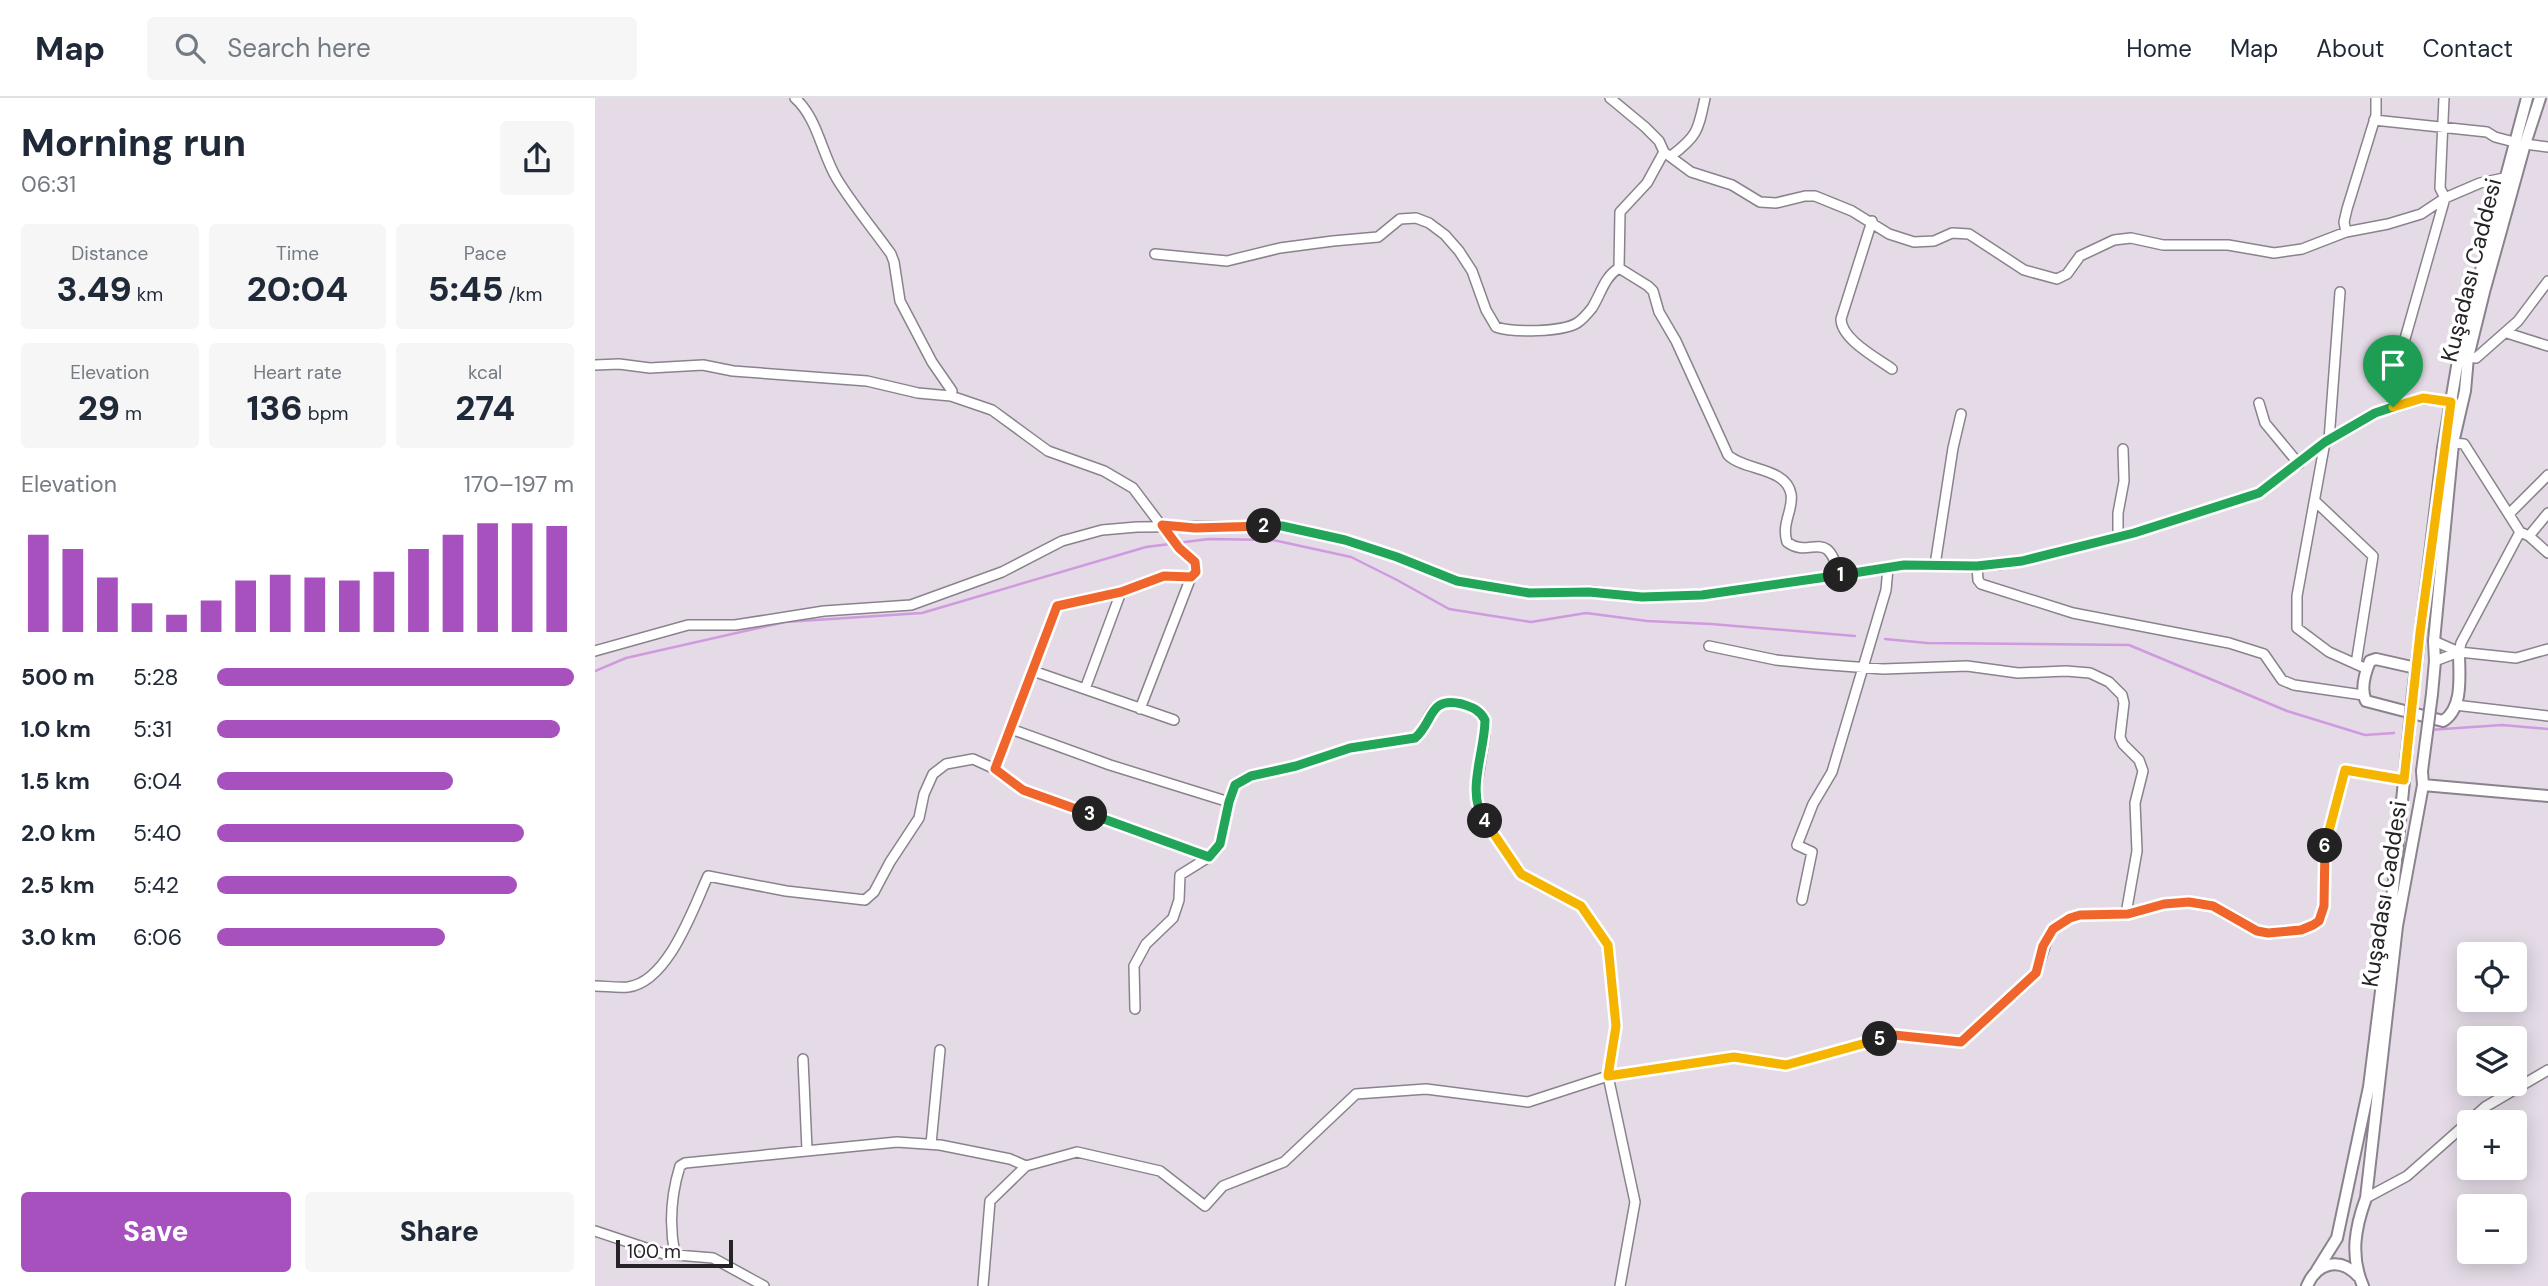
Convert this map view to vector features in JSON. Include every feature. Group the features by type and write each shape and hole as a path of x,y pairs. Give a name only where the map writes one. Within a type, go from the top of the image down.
{"main road":[{"name":"Kuşadası Caddesi","path":"2361,1281 2355,1255 2356,1231 2366,1198 2397,926 2423,785 2422,771 2432,694 2434,641 2453,443 2465,391 2468,357 2520,143 2527,98"},
{"name":"Kuşadası Caddesi","path":"2307,1286 2337,1238 2368,1087 2390,919 2416,668 2460,349 2504,178 2540,98"},
{"path":"2416,668 2375,659 2361,666 2363,695 2366,701 2443,721 2450,717 2459,691 2459,652"},
{"path":"2423,785 2548,796"},
{"path":"2317,1270 2328,1264 2347,1267 2361,1281"}],"street":[{"path":"795,98 813,120 838,181 891,254 900,302 932,362 952,391 951,396"},
{"path":"1610,98 1644,127 1668,154 1691,172 1732,185 1760,202 1776,203 1815,196 1872,221 1889,234 1914,242 1934,241 1952,233 1969,234 2024,270 2057,279 2067,274 2080,256 2114,240 2131,238 2163,244 2228,244 2274,253 2302,249 2346,232 2421,214 2445,198 2480,183 2504,178"},
{"path":"1155,254 1227,261 1280,248 1378,237 1400,219 1416,218 1437,229 1459,251 1472,271 1492,324 1496,327 1513,331 1567,327 1577,323 1592,308 1605,282 1619,268 1620,212 1647,183 1668,154 1692,139 1705,98"},
{"path":"2346,232 2344,222 2374,120 2376,98"},
{"path":"2393,407 2391,388 2445,198 2440,187 2444,98"},
{"path":"2374,120 2487,132 2495,137 2548,147"},
{"path":"1872,221 1841,319 1841,328 1847,336 1892,369"},
{"path":"1619,268 1653,291 1659,312 1676,341 1728,455 1742,465 1775,475 1790,489 1792,497 1784,532 1787,542 1796,547 1820,545 1826,548 1835,560 1839,576"},
{"path":"2468,357 2476,358 2507,333 2548,281"},
{"path":"2315,501 2373,556 2361,666 2329,652 2297,628 2297,596 2315,501 2327,441 2340,292"},
{"path":"2507,333 2548,346"},
{"path":"595,365 619,364 650,368 703,365 867,381 918,393 951,396 1003,416 1034,443 1048,451 1104,471 1123,481 1133,488 1179,548 1195,562 1196,572 1191,577 1140,709"},
{"path":"595,651 688,625 734,625 824,611 911,605 1002,572 1062,541 1102,530 1162,525 1195,528 1282,526 1345,540 1457,581 1529,593 1589,592 1642,597 1702,595 1888,568 1977,566 2022,561 2118,537 2259,493 2327,441 2375,413 2423,398 2451,402"},
{"path":"2259,402 2265,423 2299,464"},
{"path":"1935,565 1953,448 1961,414"},
{"path":"2453,443 2464,443 2508,514 2524,534 2548,553"},
{"path":"2118,537 2118,513 2124,481 2123,449"},
{"path":"2508,514 2548,475"},
{"path":"2459,652 2461,643 2524,534 2548,513"},
{"path":"1977,566 1977,580 1982,584 2073,613 2229,643 2264,654 2282,680 2294,685 2363,695"},
{"path":"1802,900 1812,852 1797,845 1813,804 1832,772 1886,590 1888,568"},
{"path":"995,769 1057,606 1121,592 1164,576 1191,577"},
{"path":"1085,689 1121,592"},
{"path":"2434,641 2459,652 2516,658 2548,649"},
{"path":"1709,646 1776,660 1882,669 1967,666 2018,673 2066,671 2090,673 2109,682 2116,688 2124,703 2120,737 2123,744 2139,760 2143,771 2135,803 2137,851 2126,908 2128,914"},
{"path":"2435,661 2459,652"},
{"path":"1033,671 1174,720"},
{"path":"1135,1009 1134,967 1146,944 1173,918 1179,900 1180,875 1209,857 1220,844 1235,785 1251,776 1296,766 1350,748 1415,738 1422,732 1435,708 1443,703 1452,702 1473,708 1482,714 1485,720 1477,784 1477,810 1521,874 1581,906 1608,945 1616,1026 1608,1076 1635,1202 1620,1286"},
{"path":"2455,705 2548,716"},
{"path":"1011,729 1110,765 1229,802"},
{"path":"595,986 629,987 643,982 670,956 708,876 812,895 865,900 874,891 919,818 924,794 933,774 946,764 973,759 995,769 1023,790 1209,857"},
{"path":"983,1286 990,1201 1026,1166 1076,1152 1160,1171 1205,1206 1223,1186 1284,1162 1356,1094 1426,1089 1528,1102 1608,1076 1734,1057 1786,1065 1894,1035 1961,1042 2036,973 2043,946 2053,929 2060,923 2080,915 2128,914 2164,904 2189,902 2213,906 2257,931 2268,933 2301,930 2319,921 2324,906 2325,845 2345,770 2404,776"},
{"path":"931,1144 940,1050"},
{"path":"803,1059 807,1150"},
{"path":"2366,1198 2407,1176 2485,1107 2548,1070"},
{"path":"675,1255 670,1232 673,1192 680,1166 685,1163 897,1142 931,1144 1010,1159 1026,1166"},
{"path":"595,1231 664,1254 713,1258 764,1286"}],"waterway":[{"path":"1177,543 1209,539 1273,540 1351,557 1449,609 1531,622 1586,613 1647,621 1855,636"},
{"path":"595,671 626,658 785,622 922,613 1146,547 1170,544"},
{"path":"1885,639 1927,643 2129,645 2287,711 2365,735 2394,733"},
{"path":"2429,730 2502,725 2548,729"}],"route":[{"path":"2423,398 2451,402 2443,448 2404,780 2345,770 2325,845 2324,906 2319,921 2301,930 2268,933 2257,931 2213,906 2189,902 2164,904 2128,914 2080,915 2070,918 2053,929 2043,946 2036,973 1961,1042 1894,1035 1786,1065 1734,1057 1608,1076 1616,1026 1608,945 1581,906 1521,874 1477,810 1477,784 1485,720 1482,714 1463,705 1452,702 1435,708 1422,732 1415,738 1350,748 1296,766 1251,776 1235,785 1220,844 1209,857 1023,790 995,769 1057,606 1121,592 1164,576 1191,577 1196,572 1195,562 1179,548 1162,525 1195,528 1282,526 1345,540 1457,581 1529,593 1589,592 1642,597 1702,595 1904,565 1997,565 2134,533 2259,493 2325,442 2375,413 2393,407 2423,398"}]}
